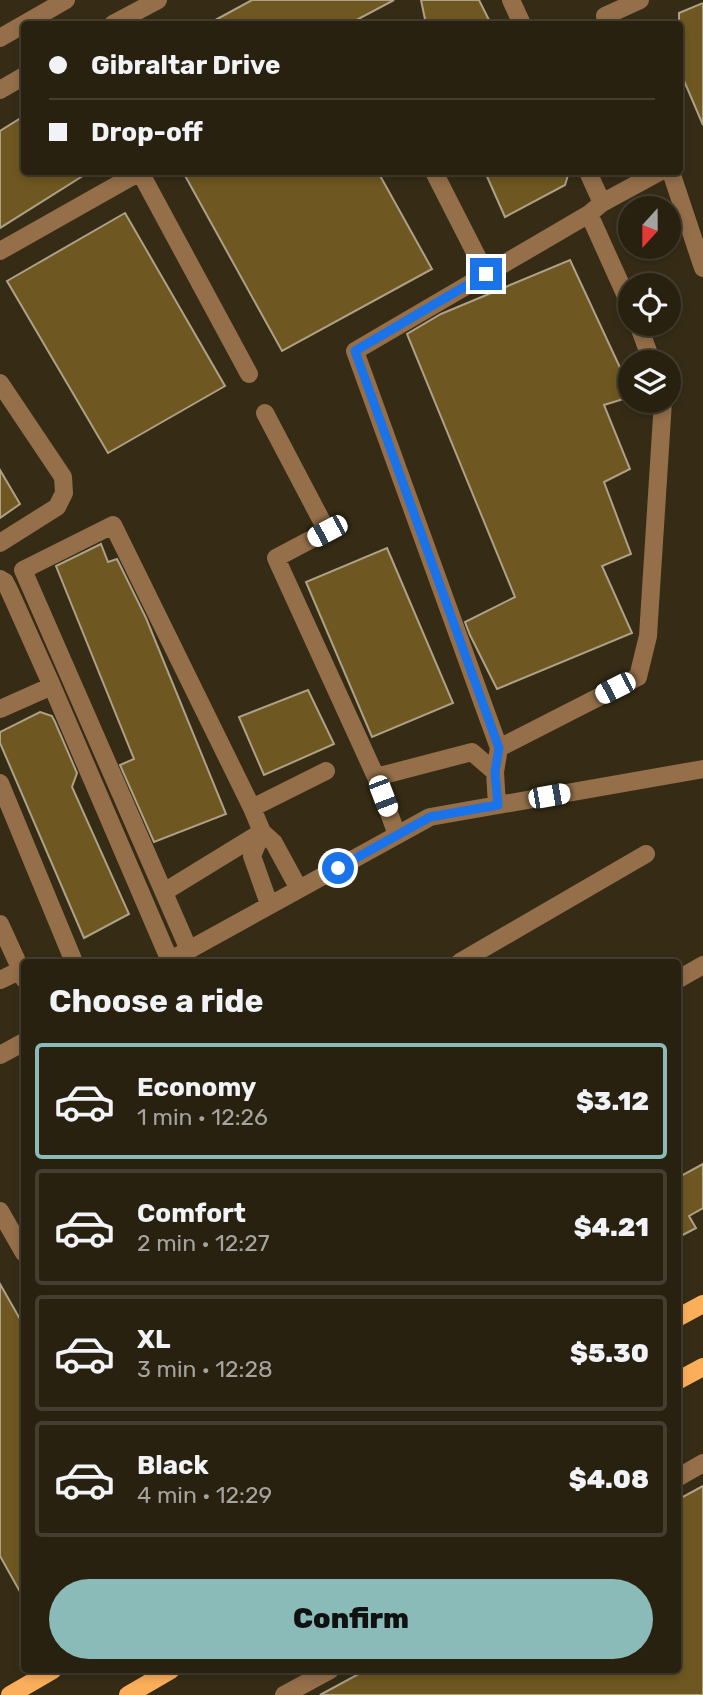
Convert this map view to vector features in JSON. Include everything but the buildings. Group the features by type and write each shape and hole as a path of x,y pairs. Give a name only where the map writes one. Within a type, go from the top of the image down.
{"main road":[{"path":"681,1316 703,1304"},
{"path":"681,1379 703,1367"},
{"path":"10,1695 48,1673"},
{"path":"128,1695 166,1673"}],"street":[{"path":"30,21 66,0"},
{"path":"119,21 158,0"},
{"path":"511,0 521,21"},
{"path":"603,13 640,0"},
{"path":"0,38 21,26"},
{"path":"0,90 21,78"},
{"path":"0,251 135,175"},
{"path":"142,175 249,374"},
{"path":"436,175 486,274"},
{"path":"589,175 596,208 619,273"},
{"path":"498,805 495,772 499,748 355,351 654,175"},
{"path":"672,175 703,268"},
{"path":"0,383 63,477 64,493 57,507 0,543"},
{"path":"265,413 327,531 276,558 376,777 397,835"},
{"path":"499,748 638,677 648,636 662,413"},
{"path":"190,950 23,570 113,525 262,832 274,843 299,889"},
{"path":"0,579 5,582 10,592 52,687 168,959"},
{"path":"0,709 52,687"},
{"path":"376,777 472,752 495,772"},
{"path":"174,959 430,817 703,769"},
{"path":"252,808 327,771"},
{"path":"0,783 73,959"},
{"path":"164,891 262,832"},
{"path":"262,832 251,856 269,904"},
{"path":"465,959 646,854"},
{"path":"0,924 21,970"},
{"path":"681,978 703,965"},
{"path":"0,980 21,975"},
{"path":"0,1055 21,1044"},
{"path":"0,1211 21,1249"},
{"path":"681,1476 703,1462"},
{"path":"284,1695 324,1673"}],"route":[{"path":"338,868 430,817 498,805 495,772 499,748 355,351 486,274"}]}
